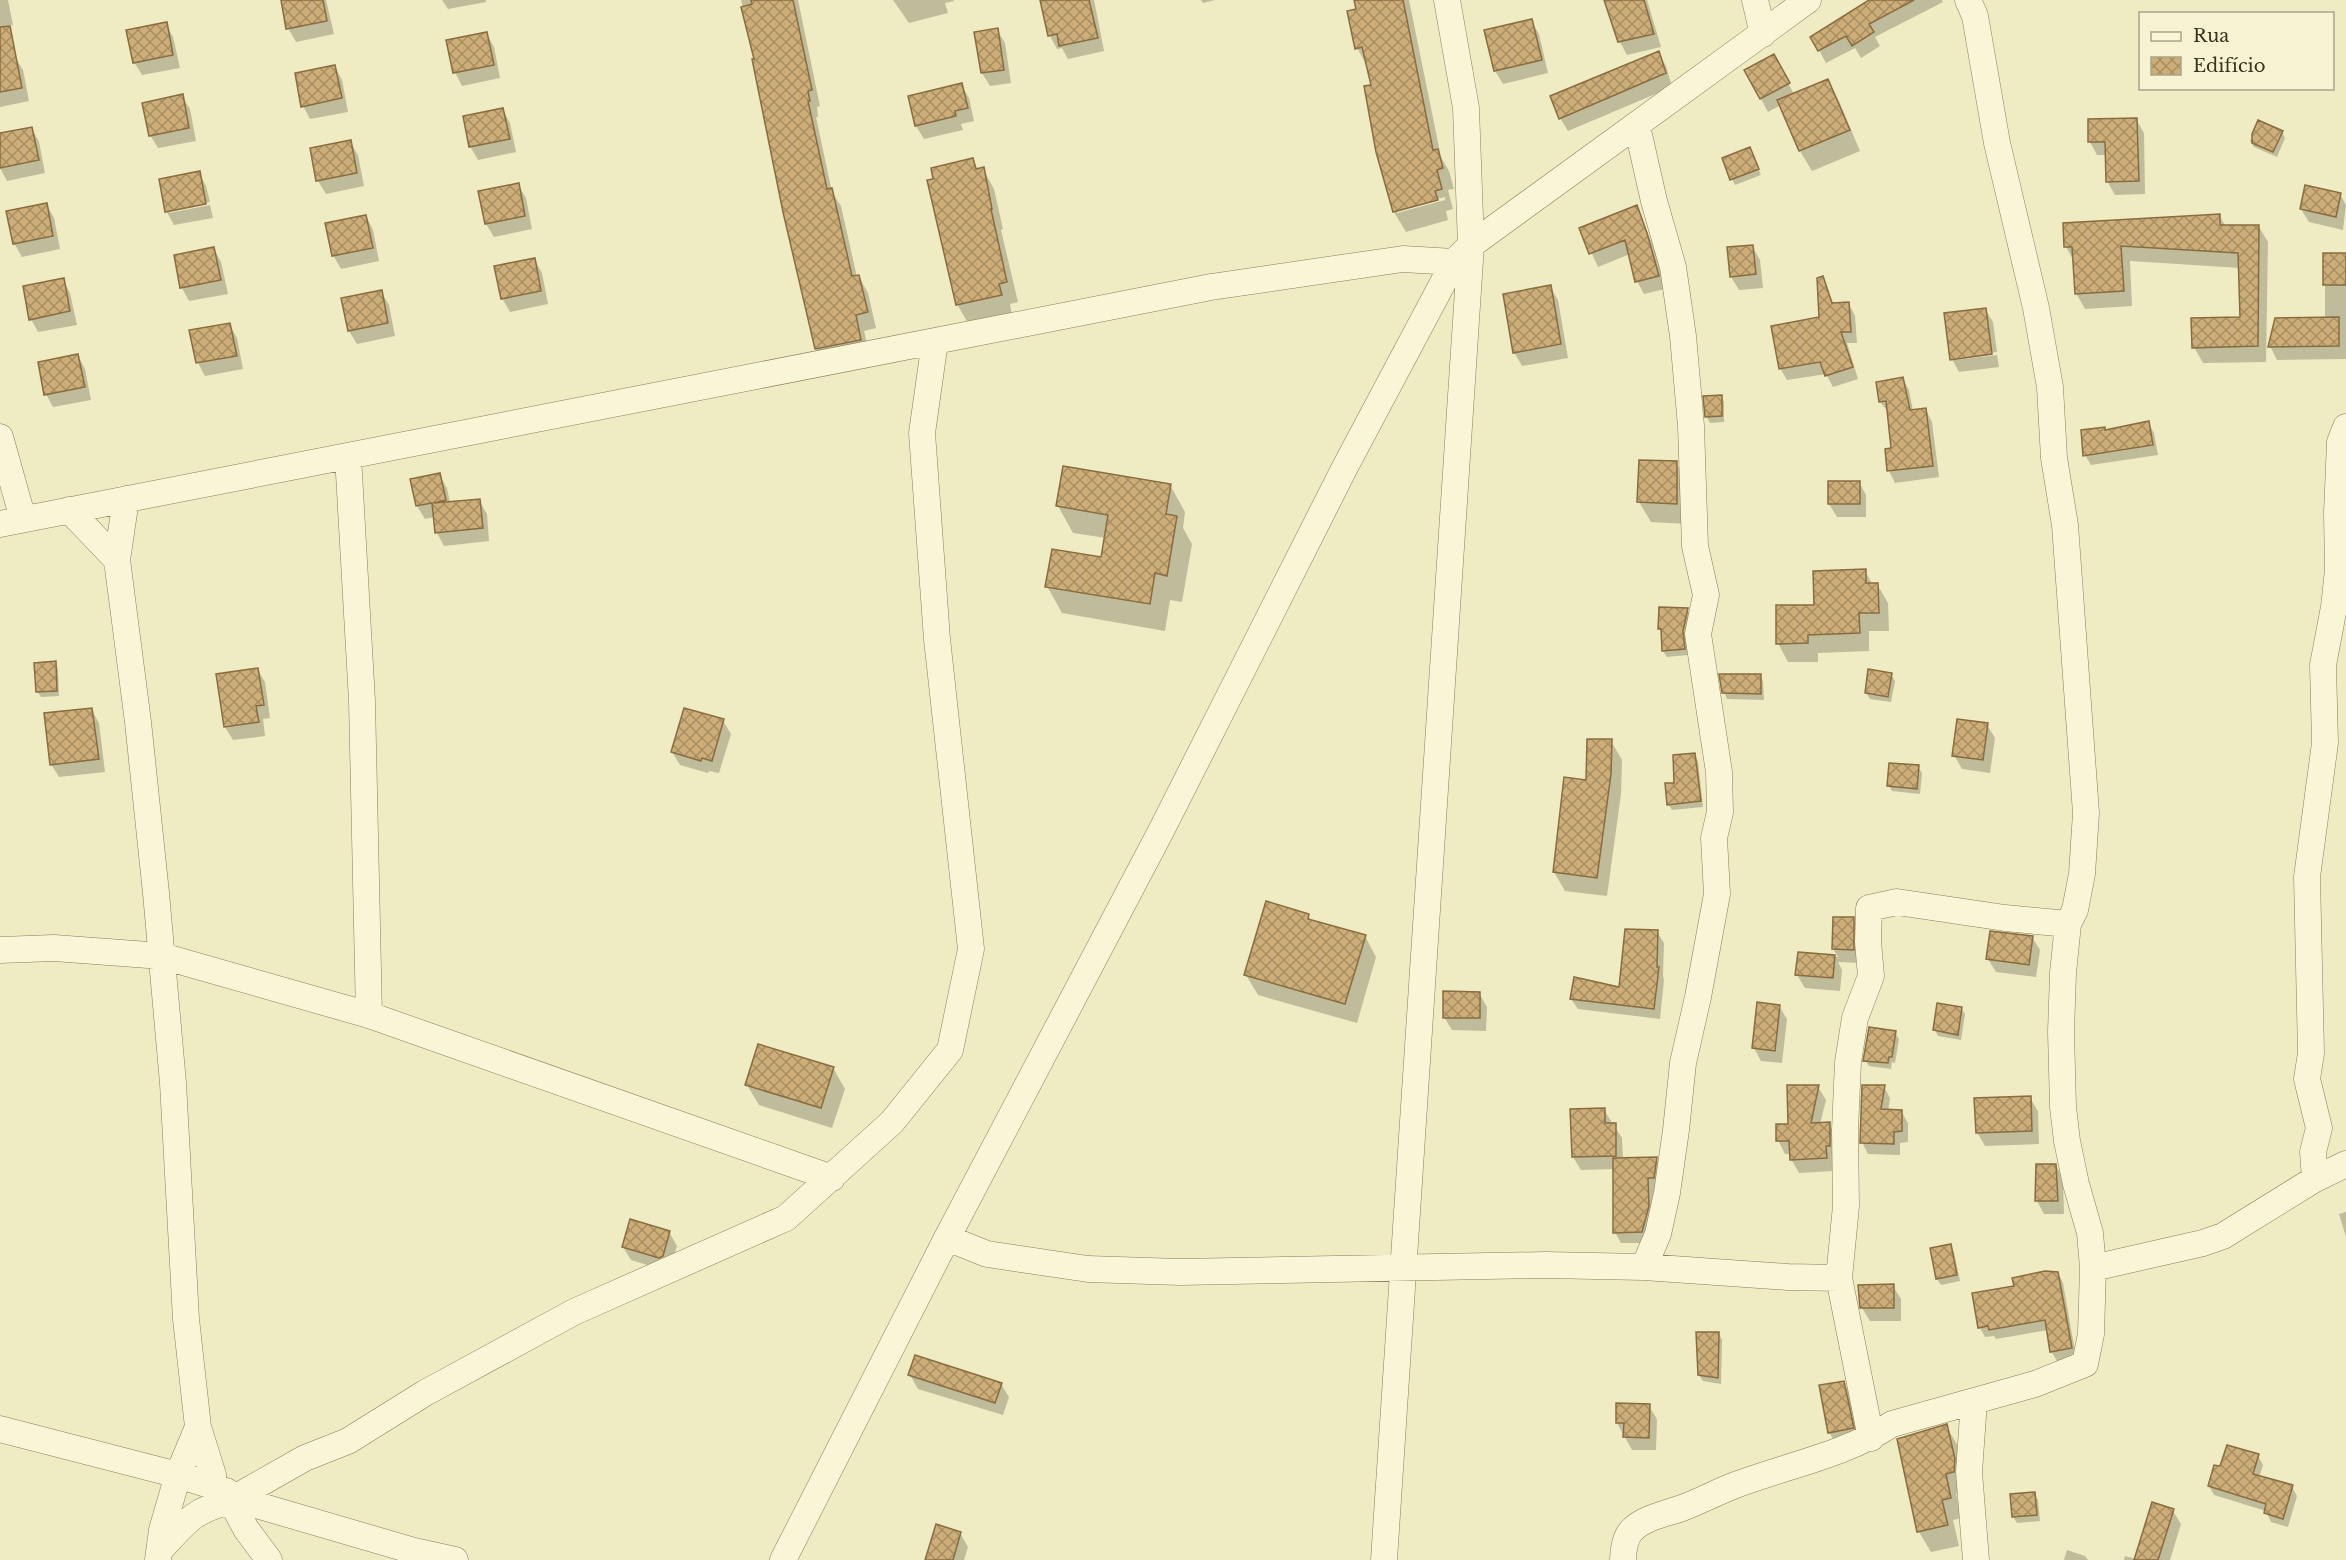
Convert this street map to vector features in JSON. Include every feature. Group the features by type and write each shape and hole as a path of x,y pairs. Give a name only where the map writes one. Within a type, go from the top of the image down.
{"street":[{"path":"1384,1560 1404,1268 1463,254 1466,108 1447,0"},
{"path":"1755,0 1763,33"},
{"path":"783,1560 947,1238 1161,831 1345,467 1463,254 1808,0"},
{"path":"1623,1560 1624,1545 1630,1531 1648,1520 1738,1484 1791,1468 1871,1438 1892,1424 2035,1384 2085,1364 2091,1334 2093,1268 2090,1233 2076,1184 2063,1107 2061,1032 2063,973 2068,924 2075,910 2082,874 2086,813 2065,525 2054,458 2050,387 2036,308 1997,143 1975,16 1968,0"},
{"path":"1637,126 1654,201 1673,267 1683,336 1691,426 1695,546 1706,595 1698,634 1719,772 1720,812 1714,838 1717,894 1683,1063 1667,1193 1658,1234 1644,1267"},
{"path":"0,437 11,522 1211,287 1403,260 1463,254"},
{"path":"159,1554 199,1512 224,1490 264,1482 305,1458 348,1441 425,1393 574,1312 786,1218 892,1122 950,1050 971,949 937,639 922,433 935,342"},
{"path":"2315,1179 2313,1152 2319,1128 2307,1079 2311,1053 2307,877 2325,743 2323,665 2334,607 2338,570 2339,452 2346,427"},
{"path":"348,456 362,701 369,1015"},
{"path":"126,499 117,560 138,723 162,956 173,1083 186,1319 198,1427 224,1490 246,1529 268,1560"},
{"path":"69,510 117,560"},
{"path":"1871,1438 1839,1278 1846,1206 1845,1130 1848,1062 1855,1018 1871,976 1868,942 1869,908 1897,902 2005,918 2068,924"},
{"path":"0,950 54,948 162,956 369,1015 832,1178"},
{"path":"2093,1268 2203,1243 2223,1236 2315,1179 2346,1164"},
{"path":"947,1238 987,1254 1088,1269 1180,1272 1513,1265 1644,1267 1788,1277 1839,1278"},
{"path":"1974,1401 1969,1472 1976,1560"},
{"path":"159,1554 162,1530 178,1475 198,1427"},
{"path":"0,1429 178,1475 224,1490 260,1506 414,1551 455,1560"}],"building":[{"path":"281,0 323,0 327,21 286,29"},
{"path":"751,0 793,0 812,90 808,91 810,101 808,101 827,189 832,188 852,276 859,275 868,312 856,315 861,340 815,349 783,212 752,59 754,59 741,7 752,4"},
{"path":"1040,0 1089,0 1098,38 1059,46 1057,34 1048,36"},
{"path":"1354,0 1403,0 1433,150 1438,149 1443,168 1437,170 1442,189 1435,191 1438,200 1393,212 1376,152 1364,86 1371,85 1362,47 1355,49 1347,11 1356,9"},
{"path":"1604,0 1644,0 1654,34 1618,42"},
{"path":"1869,0 1914,0 1869,24 1874,32 1852,46 1846,36 1818,51 1810,37"},
{"path":"1532,19 1542,60 1494,71 1484,30"},
{"path":"167,22 173,55 133,63 126,30"},
{"path":"10,26 22,88 0,92 0,27"},
{"path":"998,28 1004,70 981,73 974,32"},
{"path":"487,32 494,65 453,73 446,40"},
{"path":"1659,51 1666,73 1559,119 1550,96"},
{"path":"1774,54 1790,83 1760,99 1744,70"},
{"path":"335,65 342,98 301,107 295,73"},
{"path":"1828,79 1850,130 1799,151 1777,100"},
{"path":"962,83 968,108 955,111 956,116 915,126 908,96"},
{"path":"183,94 189,128 149,136 142,103"},
{"path":"503,108 510,139 469,147 463,116"},
{"path":"2137,118 2139,181 2106,182 2105,142 2088,142 2088,119"},
{"path":"2258,120 2283,131 2273,152 2252,143 2252,134"},
{"path":"32,127 39,160 0,168 0,133"},
{"path":"351,140 357,173 316,181 310,148"},
{"path":"1750,147 1759,169 1730,180 1722,158"},
{"path":"973,158 976,169 984,167 1007,282 999,284 1002,295 956,305 927,180 933,179 931,168"},
{"path":"200,171 206,204 165,212 159,179"},
{"path":"519,183 525,216 485,224 478,191"},
{"path":"2305,185 2341,193 2336,217 2300,209"},
{"path":"47,203 53,236 13,244 6,211"},
{"path":"1637,205 1659,276 1635,282 1625,240 1589,254 1579,228"},
{"path":"2220,214 2220,225 2259,225 2258,346 2192,348 2191,318 2240,317 2238,253 2121,246 2124,291 2075,294 2072,247 2064,247 2063,223"},
{"path":"366,215 373,248 332,256 325,223"},
{"path":"1753,245 1756,274 1730,277 1727,247"},
{"path":"214,247 221,280 180,288 174,255"},
{"path":"2323,253 2346,253 2346,285 2323,285"},
{"path":"535,258 541,291 501,299 494,266"},
{"path":"1823,276 1832,303 1849,302 1851,332 1841,332 1853,367 1825,376 1820,362 1779,369 1771,326 1819,317 1817,278"},
{"path":"64,278 70,311 29,320 23,286"},
{"path":"1551,285 1561,344 1513,353 1503,294"},
{"path":"382,290 388,323 348,331 341,298"},
{"path":"1986,308 1992,354 1950,360 1944,313"},
{"path":"2339,317 2339,346 2268,347 2275,318"},
{"path":"230,323 237,356 196,363 189,330"},
{"path":"78,354 85,387 44,395 38,362"},
{"path":"1903,377 1910,410 1926,408 1933,466 1887,471 1885,449 1891,448 1886,401 1879,402 1876,382"},
{"path":"1722,395 1722,416 1705,417 1703,396"},
{"path":"2149,421 2153,445 2083,456 2081,430 2105,427 2105,430"},
{"path":"1639,460 1677,461 1677,504 1637,502"},
{"path":"1063,466 1171,484 1166,514 1177,516 1167,576 1155,573 1150,604 1045,587 1052,549 1101,557 1108,515 1056,506"},
{"path":"440,473 446,500 434,503 480,499 483,528 435,533 432,503 416,506 410,479"},
{"path":"1828,481 1860,481 1860,504 1828,504"},
{"path":"1866,569 1866,583 1878,583 1879,613 1859,613 1860,633 1808,635 1808,643 1776,644 1776,605 1814,605 1813,571"},
{"path":"1659,607 1688,608 1683,631 1685,649 1662,651 1661,629 1658,629"},
{"path":"56,661 57,691 36,692 34,663"},
{"path":"258,668 264,705 256,706 259,722 224,727 216,674"},
{"path":"1868,669 1892,673 1888,697 1865,693"},
{"path":"1719,674 1761,674 1761,694 1722,693"},
{"path":"92,708 99,759 50,765 44,713"},
{"path":"684,708 724,719 712,761 702,758 701,761 671,752"},
{"path":"1957,719 1988,723 1983,760 1952,756"},
{"path":"1587,739 1612,739 1611,774 1597,878 1553,872 1564,777 1586,780"},
{"path":"1695,753 1701,801 1667,805 1665,783 1674,783 1673,755"},
{"path":"1889,763 1919,765 1917,789 1887,786"},
{"path":"1266,901 1309,914 1308,919 1366,935 1345,1004 1244,975"},
{"path":"1833,917 1854,917 1854,950 1832,949"},
{"path":"1625,929 1658,930 1657,967 1659,967 1654,1009 1570,999 1574,977 1619,987"},
{"path":"1990,931 2033,936 2029,965 1986,959"},
{"path":"1798,952 1835,955 1833,978 1795,975"},
{"path":"1443,991 1480,992 1480,1018 1443,1018"},
{"path":"1757,1002 1780,1005 1775,1051 1752,1048"},
{"path":"1937,1003 1962,1007 1958,1035 1933,1030"},
{"path":"1869,1027 1896,1031 1892,1057 1889,1057 1888,1063 1863,1061"},
{"path":"758,1044 834,1067 821,1108 745,1085"},
{"path":"1787,1085 1819,1085 1811,1123 1830,1122 1830,1146 1826,1146 1827,1158 1790,1160 1789,1141 1776,1141 1776,1124 1788,1124"},
{"path":"1862,1085 1885,1085 1881,1109 1902,1110 1902,1131 1894,1132 1894,1144 1860,1143"},
{"path":"2031,1096 2032,1131 1976,1133 1974,1098"},
{"path":"1605,1108 1605,1123 1616,1123 1616,1156 1572,1157 1570,1109"},
{"path":"1657,1157 1654,1178 1648,1178 1649,1206 1642,1232 1613,1233 1613,1158"},
{"path":"2036,1164 2056,1164 2058,1201 2035,1201"},
{"path":"630,1219 670,1231 663,1256 659,1258 622,1247"},
{"path":"1951,1244 1957,1275 1936,1279 1930,1248"},
{"path":"2045,1271 2058,1272 2072,1348 2050,1352 2045,1320 1989,1330 1988,1326 1978,1328 1972,1293 2014,1286 2012,1278"},
{"path":"1894,1284 1894,1308 1860,1308 1858,1285"},
{"path":"1696,1332 1719,1332 1718,1378 1698,1375"},
{"path":"915,1355 1002,1383 995,1403 908,1375"},
{"path":"1844,1381 1854,1428 1828,1433 1819,1385"},
{"path":"1616,1403 1650,1404 1649,1438 1623,1437 1624,1423 1616,1423"},
{"path":"1947,1424 1955,1459 1954,1472 1946,1474 1951,1498 1942,1500 1948,1525 1917,1532 1897,1439"},
{"path":"2227,1445 2259,1454 2253,1474 2293,1485 2283,1519 2264,1513 2266,1504 2208,1486 2214,1465 2220,1466"},
{"path":"2035,1492 2037,1515 2012,1517 2010,1494"},
{"path":"2152,1502 2174,1509 2158,1560 2134,1560"},
{"path":"936,1524 961,1532 953,1560 925,1560"}]}
